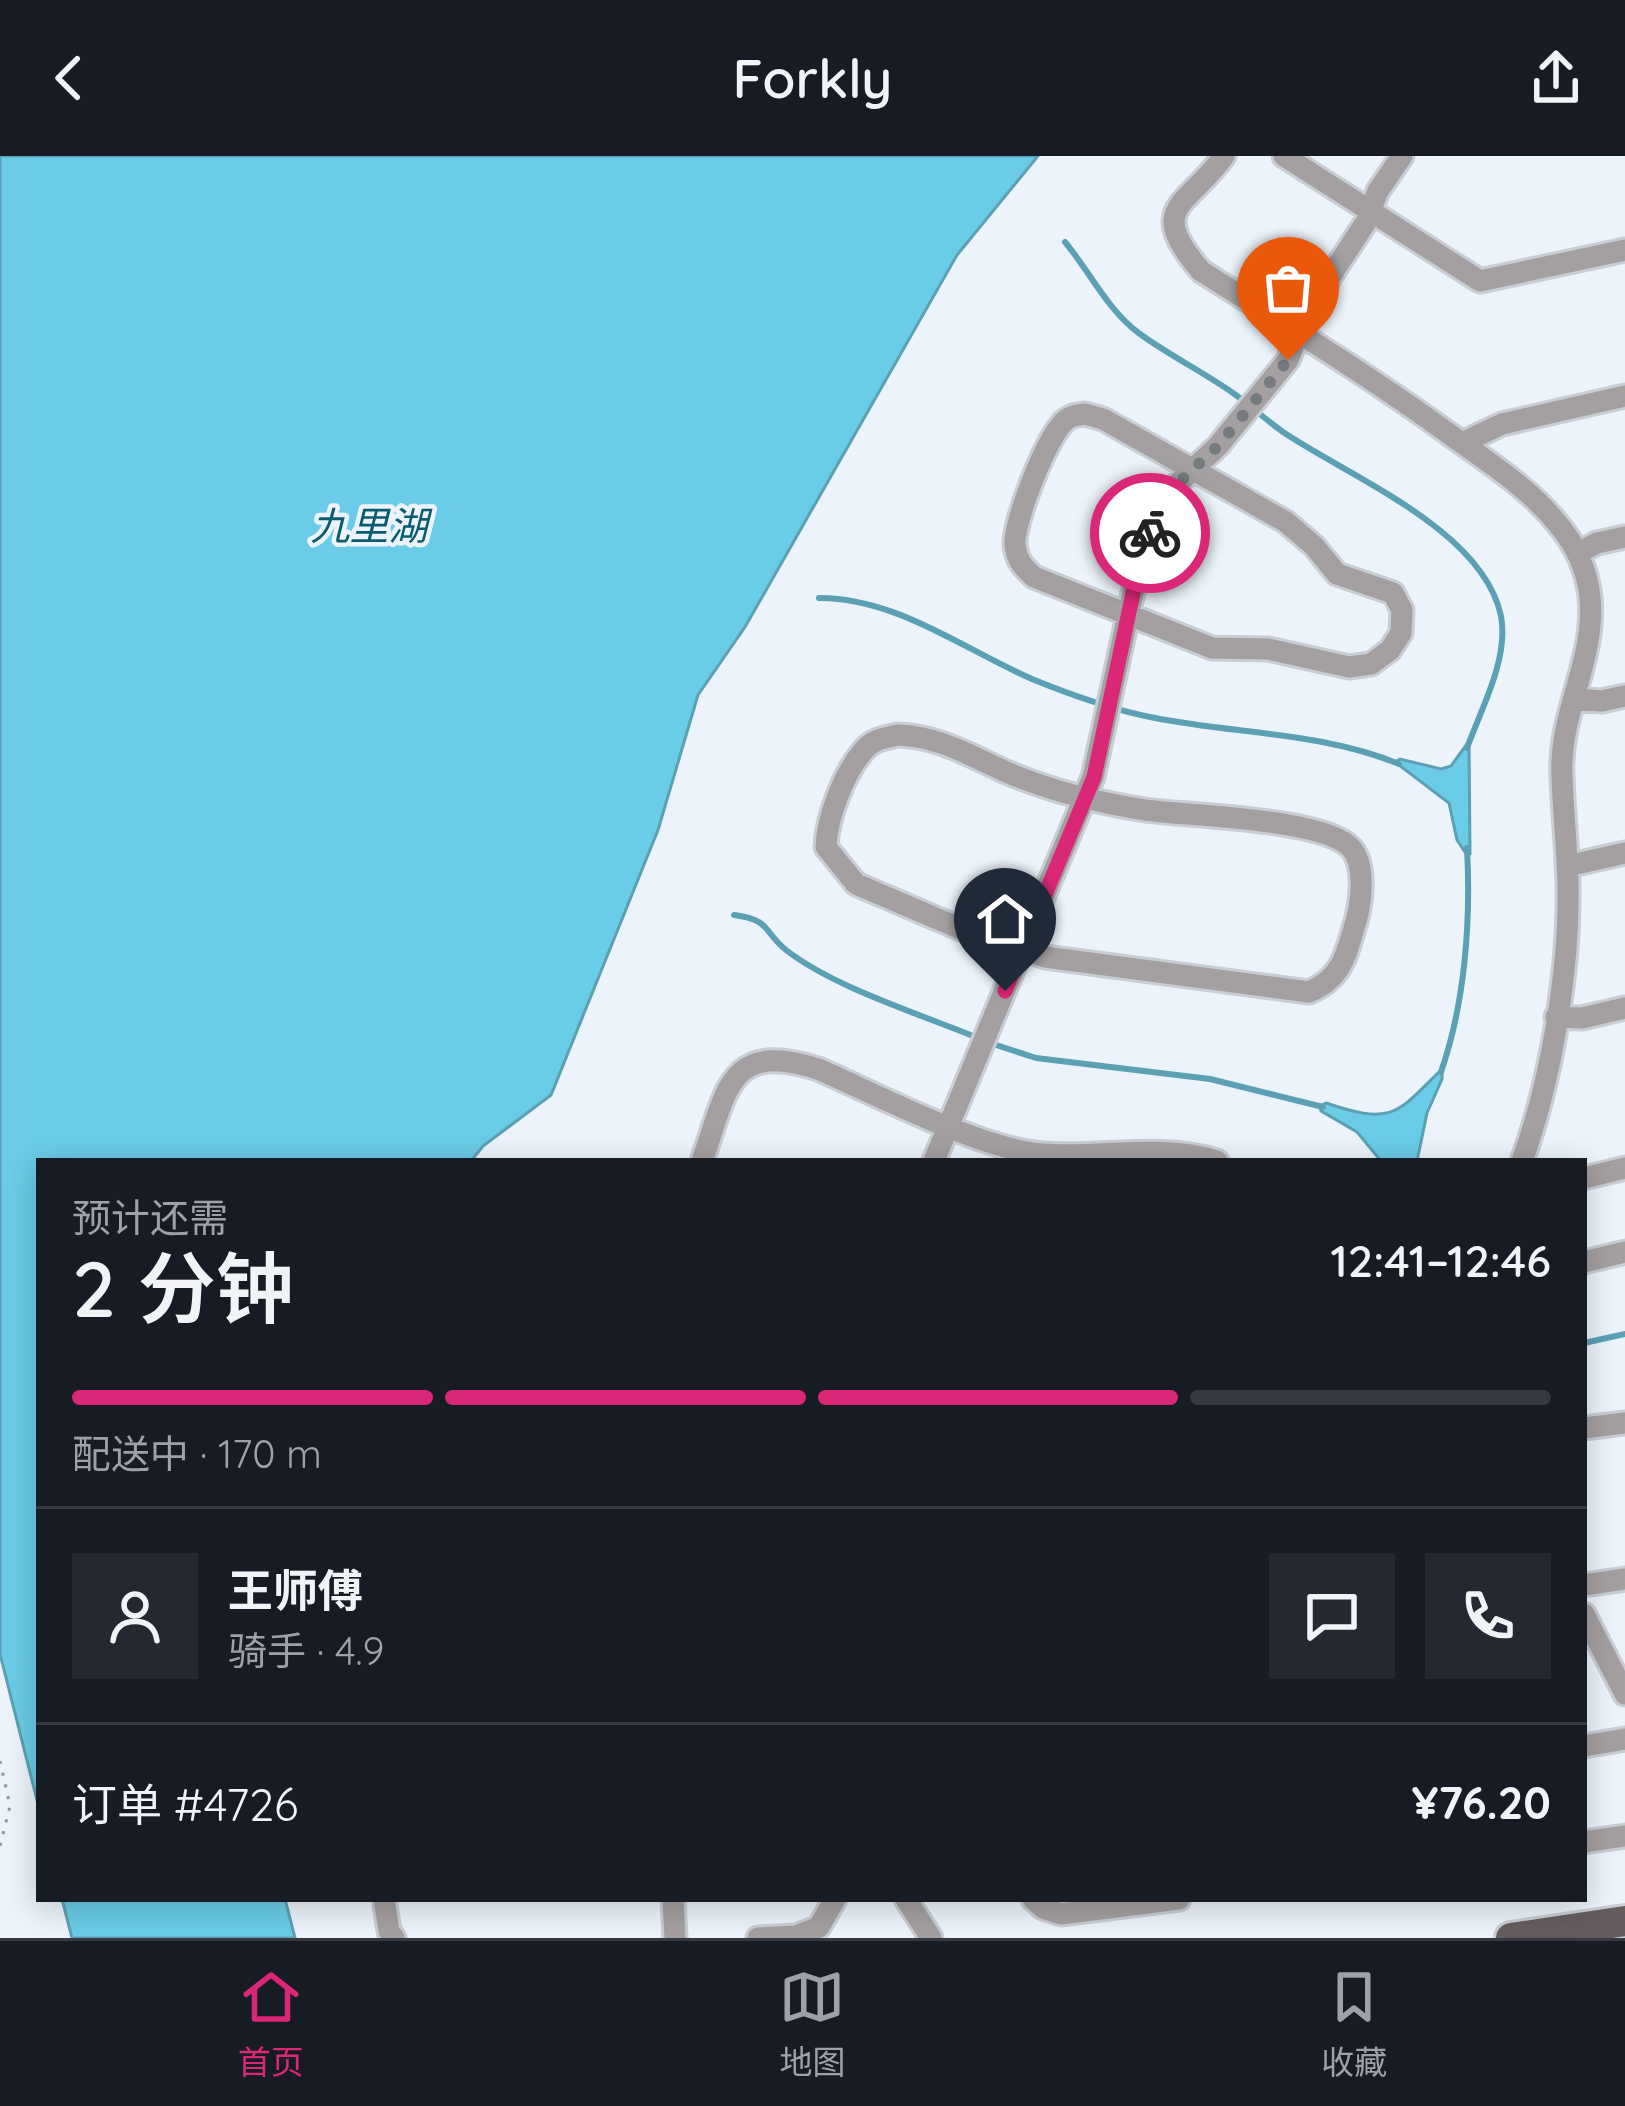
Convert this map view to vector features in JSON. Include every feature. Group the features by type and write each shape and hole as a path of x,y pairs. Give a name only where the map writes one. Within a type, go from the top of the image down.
{"main road":[{"path":"1511,1938 1625,1922"}],"street":[{"path":"1224,156 1175,211 1172,229 1201,271 1375,380 1508,476 1556,521 1578,554 1589,591 1592,632 1561,760 1567,955 1523,1158"},
{"path":"1284,156 1480,281 1625,250"},
{"path":"935,1158 1085,797 1131,616 1143,546 1172,489 1288,360 1307,312 1402,156"},
{"path":"1462,443 1502,424 1625,396"},
{"path":"1085,414 1103,419 1192,470 1286,522 1337,574 1393,593 1402,610 1401,633 1390,650 1371,664 1349,667 1268,649 1212,648 1034,577 1020,565 1015,542 1018,521 1055,431 1069,417 1085,414"},
{"path":"1578,554 1625,536"},
{"path":"1574,699 1602,701 1625,695"},
{"path":"919,736 1015,776 1085,797 1338,838 1353,850 1360,869 1358,918 1342,968 1329,984 1309,992 1045,957 961,929 856,884 826,847 826,830 850,773 864,750 877,740 919,736"},
{"path":"1567,866 1625,853"},
{"path":"1556,1017 1582,1018 1625,1008"},
{"path":"703,1158 730,1085 742,1069 762,1060 789,1060 818,1069 949,1125 1039,1154 1176,1151 1205,1158"},
{"path":"1587,1177 1625,1168"},
{"path":"1587,1261 1625,1252"},
{"path":"1587,1428 1625,1423"},
{"path":"1587,1585 1625,1579"},
{"path":"1587,1620 1625,1694"},
{"path":"1587,1745 1625,1739"},
{"path":"1587,1842 1625,1836"},
{"path":"384,1902 394,1938"},
{"path":"673,1902 675,1938"},
{"path":"758,1938 796,1936 819,1928 833,1902"},
{"path":"908,1902 931,1938"},
{"path":"1036,1902 1061,1914 1155,1902"}],"path":[{"path":"0,1761 10,1806 0,1846"}],"water":[{"name":"九里湖","path":"0,156 1038,156 957,255 745,627 698,695 658,830 551,1095 473,1158 36,1158 36,1796 0,1654"},
{"path":"1469,741 1467,855 1457,840 1449,803 1395,762 1400,759 1441,769 1451,766"},
{"path":"1442,1069 1418,1158 1379,1158 1357,1132 1320,1106 1326,1103 1381,1114 1414,1096"},
{"path":"63,1902 286,1902 295,1938 72,1938"}],"waterway":[{"path":"1065,242 1109,303 1140,334 1233,393 1283,432 1410,509 1469,557 1489,585 1502,632 1492,684 1467,748"},
{"path":"819,598 875,606 929,627 1032,679 1139,715 1340,746 1399,764"},
{"path":"1441,1072 1456,1018 1464,962 1467,848"},
{"path":"734,915 761,924 786,950 829,976 978,1038"},
{"path":"990,1043 1036,1058 1210,1079 1323,1107"},
{"path":"1587,1342 1625,1334"}],"way so far":[{"path":"1150,533 1172,489 1218,446 1288,360"}],"route":[{"path":"1005,991 1094,777 1143,546 1150,533"}]}
